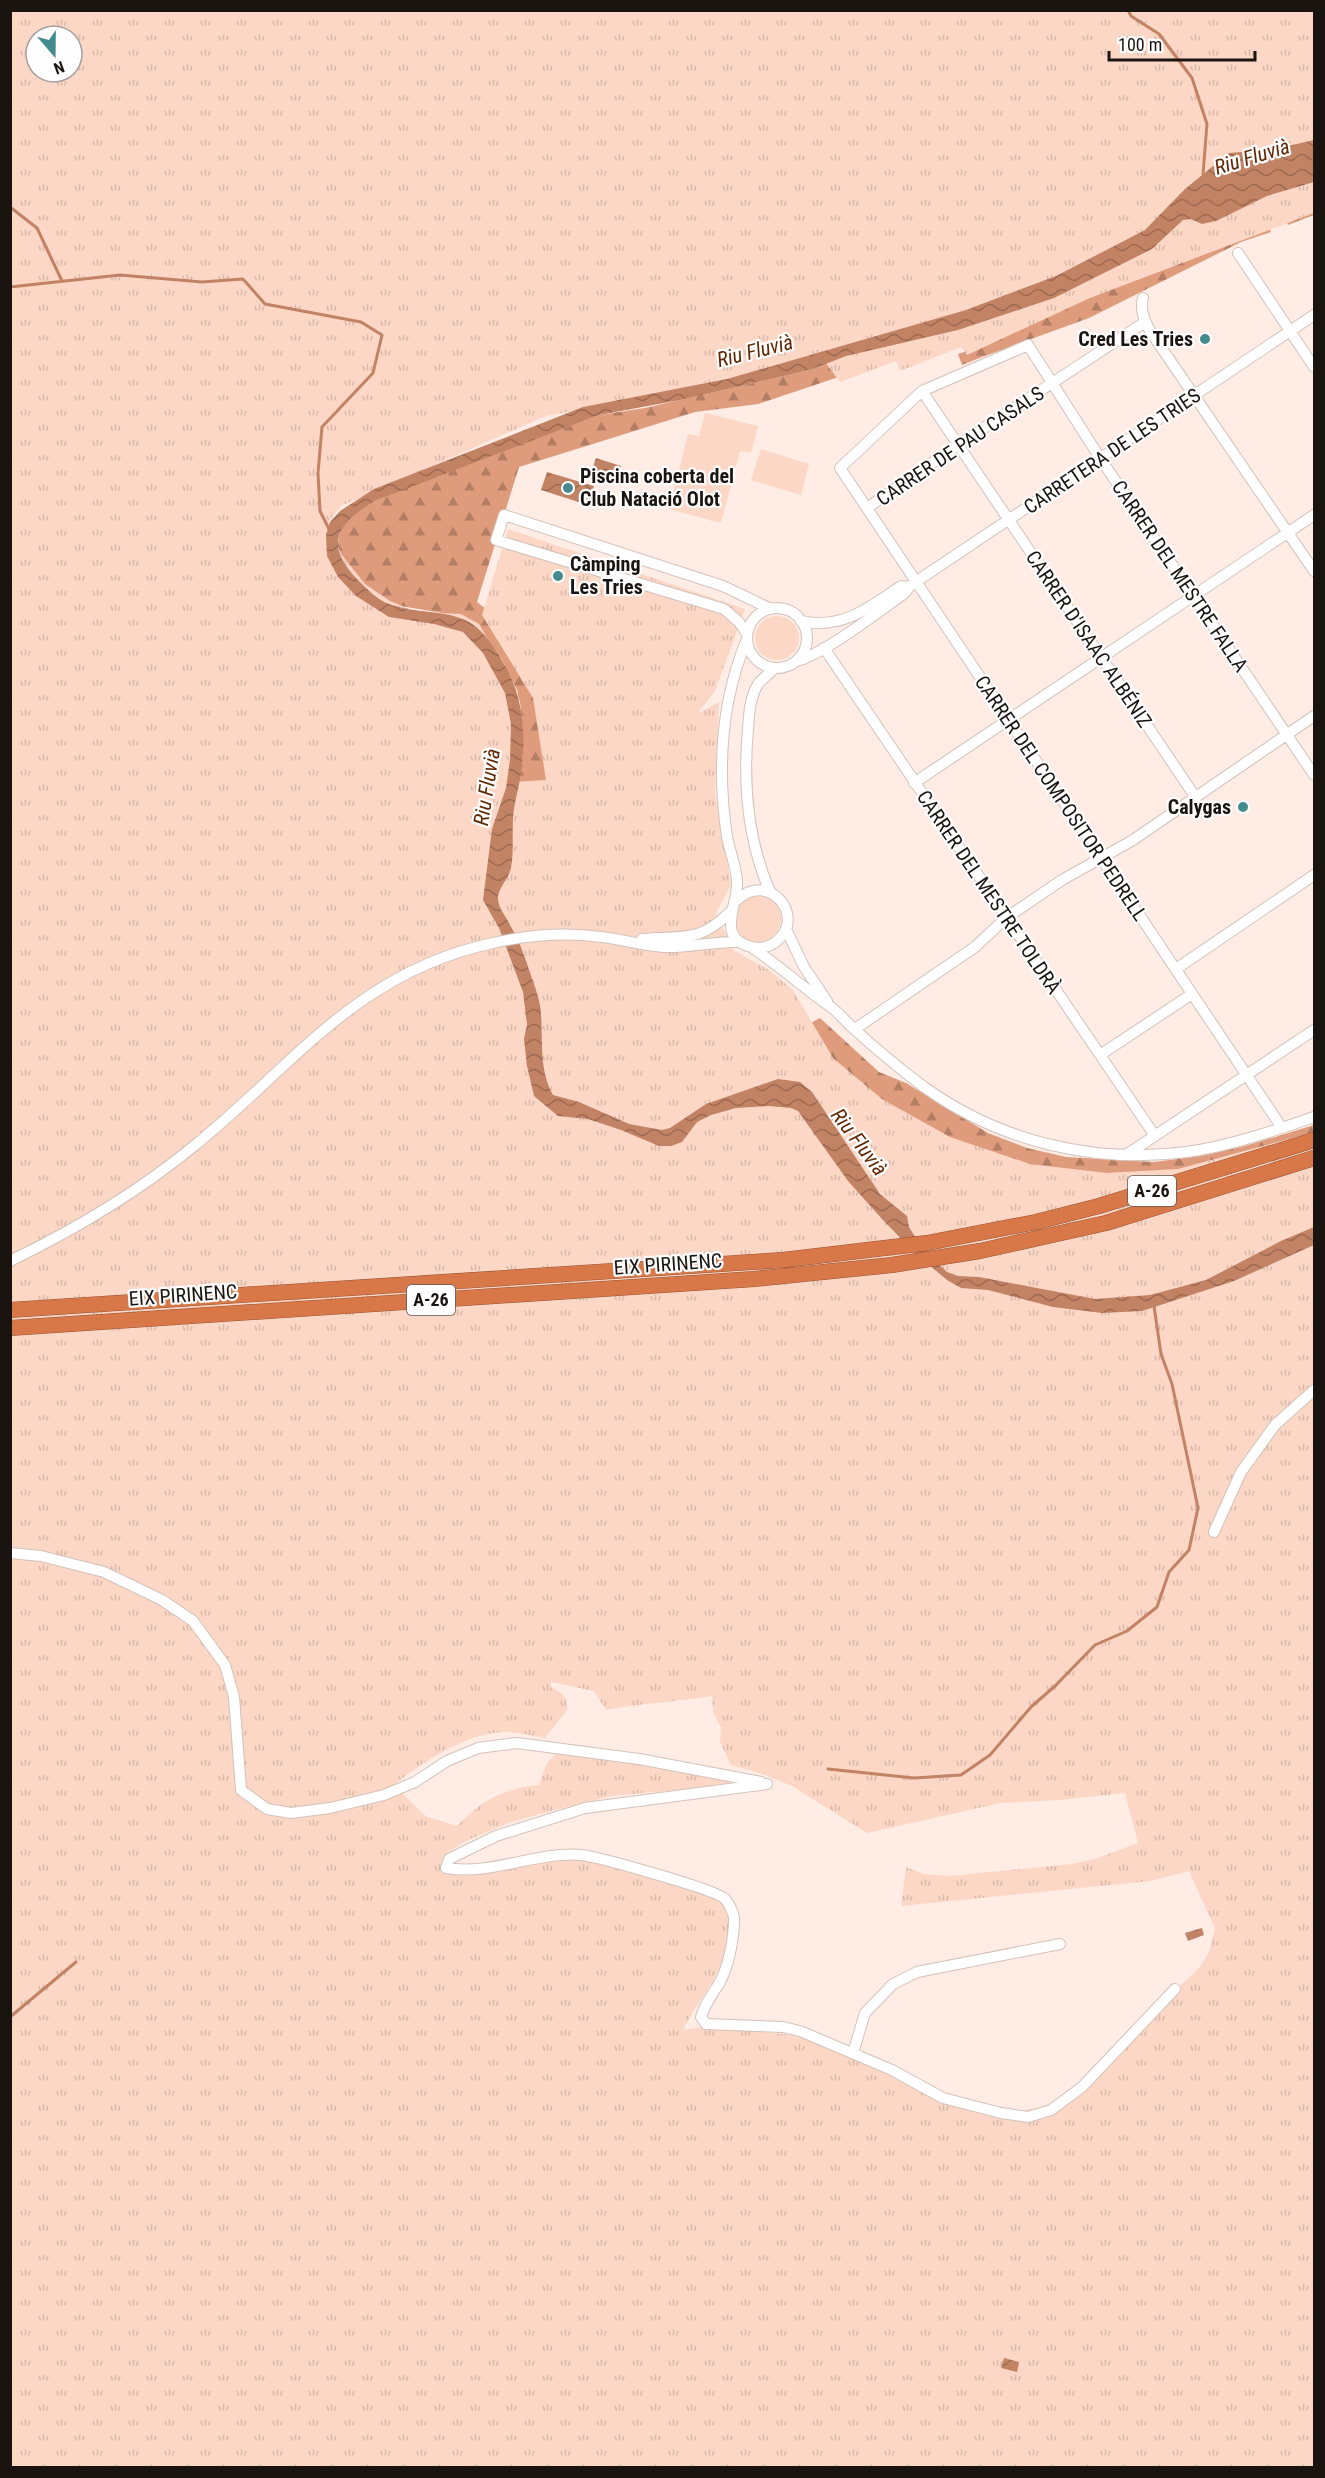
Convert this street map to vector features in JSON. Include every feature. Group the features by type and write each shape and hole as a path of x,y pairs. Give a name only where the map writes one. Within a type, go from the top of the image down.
{"highway":[{"name":"EIX PIRINENC","path":"10,1310 783,1260 927,1243 1035,1222 1130,1198 1314,1140"},
{"name":"EIX PIRINENC","path":"10,1328 706,1283 926,1261 1003,1247 1106,1222 1314,1158"}],"street":[{"path":"1238,254 1314,367"},
{"path":"1143,298 1141,308 1145,322 1314,571"},
{"name":"CARRETERA DE LES TRIES","path":"796,661 804,660 824,648 897,599 913,584 1314,315"},
{"name":"CARRER DE PAU CASALS","path":"867,508 1145,322"},
{"name":"CARRER DEL MESTRE FALLA","path":"922,391 1028,345 1100,458 1314,775"},
{"name":"CARRER D'ISAAC ALBÉNIZ","path":"922,391 1196,798"},
{"name":"CARRER DEL COMPOSITOR PEDRELL","path":"922,391 840,468 913,584 1009,720 1282,1128"},
{"path":"10,1261 71,1231 121,1199 192,1148 228,1118 326,1027 376,990 411,970 494,942 538,936 587,936 628,940 693,936 710,930 730,912 736,900 737,878 728,838 722,794 722,734 734,669 747,636 753,620 764,611 784,610 801,621 806,632 806,645 796,661 786,667 768,667 755,659 748,646 747,636 724,609 496,540 504,515 723,586 771,609"},
{"path":"914,783 1314,515"},
{"name":"CARRETERA DE LES TRIES","path":"801,621 818,624 860,614 901,586 913,584"},
{"name":"CARRER DEL MESTRE TOLDRÀ","path":"824,648 1155,1136"},
{"path":"770,892 760,869 753,835 747,798 746,752 752,699 758,684 775,668"},
{"path":"855,1029 975,947 1006,918 1062,880 1133,840 1314,716"},
{"path":"1176,969 1314,875"},
{"path":"628,940 663,947 745,944 758,948 778,941 788,922 786,908 782,901 763,890 748,892 736,900"},
{"path":"730,912 731,928 745,944 831,1007 924,1087 993,1126 1016,1135 1067,1150 1145,1156 1189,1152 1314,1118"},
{"path":"786,929 804,967 831,1007"},
{"path":"1100,1055 1192,994"},
{"path":"1126,1155 1314,1030"},
{"path":"1214,1532 1241,1472 1275,1425 1314,1390"},
{"path":"10,1553 40,1556 104,1572 162,1600 193,1621 225,1665 234,1697 241,1790 267,1809 291,1813 330,1808 384,1795 415,1782 447,1761 478,1748 517,1743 639,1759 767,1784 585,1808 496,1836 449,1859 446,1868 472,1869 549,1856 582,1855 703,1887 725,1898 734,1917 729,1957 722,1979 704,2005 701,2017 706,2024 783,2027 800,2031 892,2070 943,2098 1001,2113 1028,2117 1051,2110 1082,2087 1175,1989"},
{"path":"853,2054 865,2013 893,1984 917,1972 1060,1944"}],"green space":[{"path":"11,11 1314,11 1314,213 1090,298 967,355 961,347 900,371 896,361 840,382 822,358 747,380 546,416 341,506 329,521 341,554 365,584 390,601 417,612 461,614 479,624 518,691 513,782 546,780 533,698 482,615 508,529 745,609 715,691 697,714 719,702 715,793 731,885 716,913 733,950 769,970 793,990 833,1058 882,1099 950,1137 1030,1164 1107,1173 1178,1169 1314,1132 1314,2467 11,2468","holes":["551,1682 594,1691 606,1710 712,1696 713,1712 721,1727 720,1742 731,1765 760,1773 792,1786 867,1833 1001,1803 1125,1793 1138,1843 1095,1859 1072,1864 950,1876 924,1874 906,1867 901,1906 1150,1881 1189,1871 1215,1929 1209,1952 1200,1967 1083,2079 1048,2105 1017,2112 935,2093 819,2042 791,2035 710,2026 683,2030 715,1977 728,1948 731,1933 730,1918 722,1900 644,1873 561,1856 449,1871 443,1860 448,1852 464,1842 508,1823 611,1796 740,1784 729,1774 558,1751 546,1765 539,1785 515,1789 494,1797 475,1809 457,1826 425,1816 400,1791 396,1783 442,1752 481,1736 507,1732 545,1738 567,1710 565,1699 561,1693 551,1687"]},
{"path":"1314,182 1314,215 1288,225 1281,212 1266,220 1271,232 1241,242 1089,318 962,365 958,354 973,349 970,343 954,346 952,339 758,404 695,412 519,467 477,602 498,620 527,661 545,708 560,785 620,761 676,731 685,745 683,753 676,758 578,819 564,847 570,894 561,930 560,945 568,980 574,998 597,1034 619,1058 632,1068 644,1075 667,1078 686,1070 720,1042 736,1034 787,1033 820,1018 879,1072 906,1083 988,1133 1027,1148 1066,1157 1154,1162 1201,1156 1245,1146 1314,1125 1314,1227 1281,1241 1206,1280 1150,1294 1095,1299 979,1277 958,1276 947,1272 922,1248 909,1227 907,1216 880,1194 812,1092 800,1082 777,1079 706,1104 670,1128 662,1130 629,1124 579,1102 553,1095 547,1084 541,1049 541,1015 536,992 514,931 500,907 498,897 512,866 513,816 523,755 520,702 514,684 502,659 490,642 470,623 442,613 389,604 369,592 344,564 337,549 340,531 345,522 377,500 416,483 599,415 645,408 813,369 846,356 958,330 1054,298 1152,249 1183,220 1191,219 1202,224 1216,221 1267,196"},
{"path":"705,413 758,426 751,453 740,451 721,523 669,509 688,434 699,436"},
{"path":"761,449 809,464 801,495 751,480"},
{"path":"777,616 792,623 799,638 792,653 777,660 762,653 755,638 762,623"},
{"path":"758,896 774,903 781,919 774,935 758,942 742,935 735,919 742,903"}],"water":[{"name":"Riu Fluvià","path":"1314,140 1314,182 1267,196 1216,221 1202,224 1191,219 1183,220 1152,249 1054,298 958,330 846,356 813,369 680,400 599,415 377,500 353,516 345,525 338,544 346,566 364,586 380,599 399,607 450,615 475,626 496,651 513,683 522,721 523,760 514,812 511,868 499,892 498,900 521,946 538,995 541,1011 542,1055 553,1095 579,1102 629,1124 662,1130 670,1128 706,1104 778,1079 800,1082 812,1092 880,1194 907,1216 909,1227 922,1248 947,1272 958,1276 979,1277 1095,1299 1150,1295 1206,1280 1281,1241 1314,1227 1314,1245 1234,1281 1142,1311 1102,1313 1053,1307 988,1290 961,1288 947,1280 915,1253 882,1219 848,1181 798,1111 791,1108 769,1106 736,1108 711,1115 697,1122 682,1142 671,1146 659,1146 588,1119 558,1116 534,1096 524,1039 527,1024 523,992 499,928 483,900 492,829 506,788 510,760 511,724 505,693 483,653 463,632 434,624 389,617 356,596 338,577 327,556 326,535 330,522 340,511 374,489 583,407 727,379 966,310 1056,276 1145,230 1185,189 1229,153 1275,149"},
{"path":"596,458 621,466 616,480 591,473"},
{"name":"Piscina coberta del Club Natació Olot","path":"547,472 594,486 588,505 541,490"},
{"path":"1202,1928 1204,1935 1188,1941 1185,1933"},
{"path":"1004,2358 1019,2362 1017,2372 1001,2368"}],"waterway":[{"name":"Riu Fluvià","path":"1128,10 1131,16 1159,34 1192,78 1207,124 1203,174"},
{"path":"10,207 37,228 62,281"},
{"path":"10,287 120,275 202,282 243,279 265,304 361,322 382,335 373,373 322,427 318,473 320,511 329,529"},
{"path":"828,1769 914,1778 961,1775 990,1755 1031,1707 1095,1645 1127,1631 1157,1607 1169,1572 1189,1550 1198,1508 1172,1384 1161,1354 1154,1306"},
{"path":"10,2017 76,1962"}],"place":[{"name":"Cred Les Tries","path":"1205,339"},
{"name":"Piscina coberta del Club Natació Olot","path":"568,488"},
{"name":"Càmping Les Tries","path":"558,576"},
{"name":"Calygas","path":"1243,807"}]}
